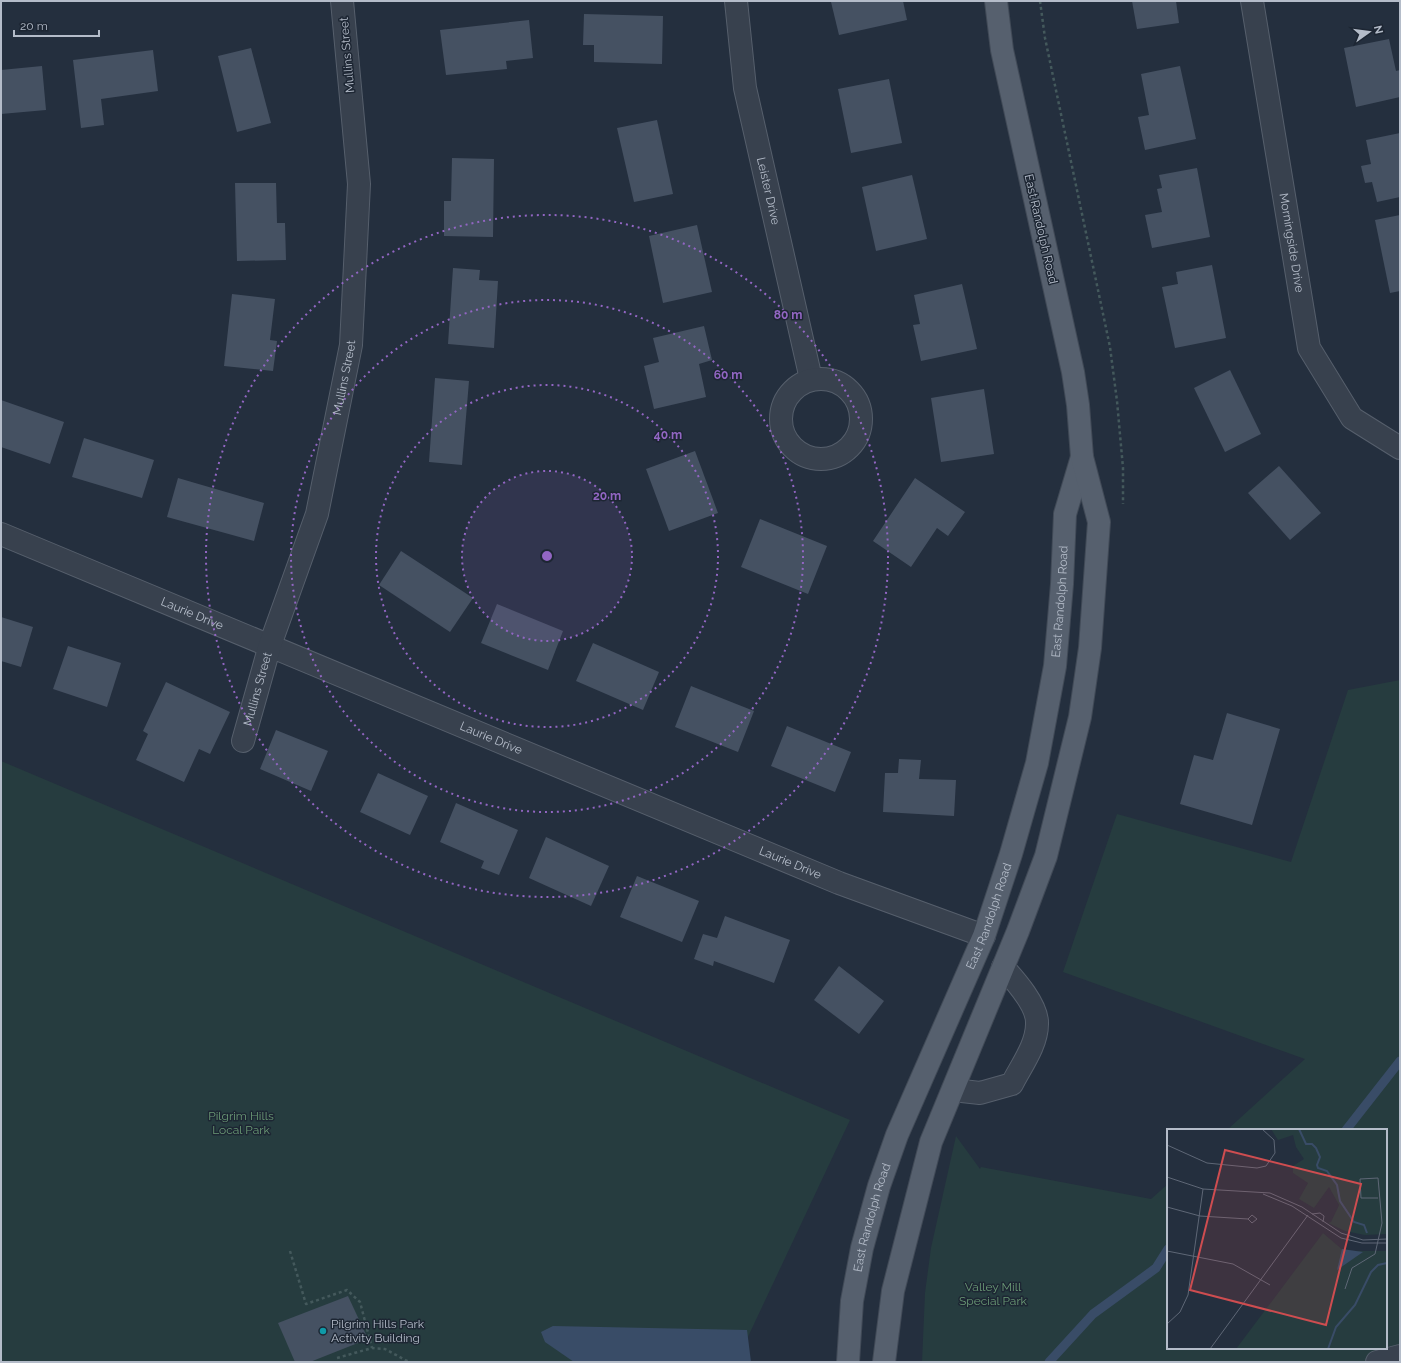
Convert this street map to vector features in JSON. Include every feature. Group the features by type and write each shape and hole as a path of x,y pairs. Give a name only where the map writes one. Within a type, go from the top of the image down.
{"main road":[{"name":"East Randolph Road","path":"884,1362 893,1290 931,1142 1003,967 1046,856 1080,716 1090,648 1099,522 1082,457 1078,405 1073,372 1002,50 996,1"},
{"name":"East Randolph Road","path":"848,1362 852,1301 862,1248 879,1186 900,1128 984,936 1011,854 1038,763 1055,666 1062,584 1065,514 1082,457"}],"street":[{"name":"Mullins Street","path":"243,741 270,645 317,514 351,345 359,184 342,1"},
{"name":"Leister Drive","path":"736,1 745,88 811,379"},
{"name":"Morningside Drive","path":"1252,1 1309,348 1352,418 1400,448"},
{"name":"Laurie Drive","path":"1,534 839,883 984,936"},
{"path":"953,1090 980,1093 1012,1084 1032,1047 1038,1024 1032,1007 1022,988 1003,967"},
{"path":"1377,1362 1400,1356"}],"path":[{"path":"290,1251 306,1304 347,1290 360,1302 372,1348"},
{"path":"337,1358 372,1348 385,1349 409,1362"}],"green space":[{"name":"Valley Mill Special Park","path":"1400,680 1400,1362 922,1362 925,1293 931,1248 956,1136 980,1169 981,1167 1151,1199 1167,1185 1167,1349 1387,1349 1387,1129 1228,1129 1305,1059 1063,972 1117,814 1291,862 1348,690"},
{"name":"Pilgrim Hills Local Park","path":"1,761 850,1120 738,1358 739,1362 1,1362"}],"water":[{"path":"553,1326 747,1330 751,1362 574,1362 545,1342 541,1332"}],"building":[{"path":"903,1 907,20 839,35 831,2"},
{"path":"1132,1 1176,1 1179,23 1137,29"},
{"path":"584,14 663,16 662,64 594,62 594,45 583,45"},
{"path":"529,20 533,58 506,61 507,69 446,75 440,30"},
{"path":"1389,39 1396,71 1400,70 1400,97 1356,107 1344,48"},
{"path":"251,48 271,123 237,132 218,56"},
{"path":"153,50 158,91 101,99 104,125 81,128 73,60"},
{"path":"42,66 46,110 1,114 1,70"},
{"path":"1180,66 1196,139 1145,150 1138,117 1149,115 1141,74"},
{"path":"889,79 902,143 851,153 838,89"},
{"path":"657,120 673,194 634,202 617,128"},
{"path":"1400,133 1400,197 1377,202 1372,182 1365,183 1361,166 1371,164 1366,140"},
{"path":"452,158 494,159 493,237 444,236 444,201 451,201"},
{"path":"1197,168 1210,237 1152,248 1145,215 1162,212 1157,189 1162,188 1159,175"},
{"path":"912,175 927,239 876,251 862,187"},
{"path":"235,183 276,183 277,223 285,223 286,260 237,261"},
{"path":"1400,215 1400,291 1390,293 1375,220"},
{"path":"697,225 712,292 663,303 649,236"},
{"path":"1212,265 1226,338 1175,348 1162,287 1178,284 1176,272"},
{"path":"453,268 480,270 479,280 498,281 494,348 448,344"},
{"path":"962,284 977,349 921,361 913,325 920,324 914,295"},
{"path":"232,294 275,299 270,340 277,341 273,371 224,366"},
{"path":"704,326 712,360 699,364 706,397 654,409 644,366 659,362 653,338"},
{"path":"1230,370 1261,434 1225,452 1194,388"},
{"path":"435,378 469,381 462,465 429,462"},
{"path":"984,389 994,454 941,462 931,398"},
{"path":"1,400 64,422 50,464 1,447"},
{"path":"84,438 154,460 142,498 72,477"},
{"path":"695,451 718,513 669,531 646,469"},
{"path":"1279,466 1321,513 1290,540 1248,493"},
{"path":"178,478 264,503 254,541 167,517"},
{"path":"915,478 965,512 948,536 937,528 911,567 873,541"},
{"path":"760,519 827,546 808,594 741,567"},
{"path":"401,551 473,598 450,632 379,585"},
{"path":"497,604 563,631 548,670 481,643"},
{"path":"1,617 33,627 21,667 1,661"},
{"path":"593,643 659,672 643,710 576,681"},
{"path":"68,646 121,663 107,707 53,689"},
{"path":"166,682 230,712 210,754 199,749 184,782 136,760 148,734 143,731"},
{"path":"691,686 754,711 738,752 675,727"},
{"path":"1227,713 1280,729 1252,825 1180,804 1194,755 1213,760"},
{"path":"787,726 851,752 835,792 771,766"},
{"path":"276,730 328,751 311,791 260,769"},
{"path":"899,759 921,760 919,779 956,780 954,816 883,812 885,773 898,773"},
{"path":"378,773 428,796 410,835 360,812"},
{"path":"456,803 518,830 499,875 481,868 484,861 440,842"},
{"path":"546,837 609,866 591,906 529,878"},
{"path":"637,876 699,901 682,942 620,917"},
{"path":"725,916 790,940 774,983 714,961 713,966 694,959 703,934 717,938"},
{"path":"839,966 884,1001 859,1034 814,1000"},
{"name":"Pilgrim Hills Park Activity Building","path":"348,1296 368,1339 310,1362 295,1362 278,1323"}],"waterway":[{"path":"1347,1129 1400,1061"},
{"path":"1049,1362 1093,1314 1156,1268 1167,1251"}],"place":[{"name":"Pilgrim Hills Park Activity Building","path":"323,1331"}]}
